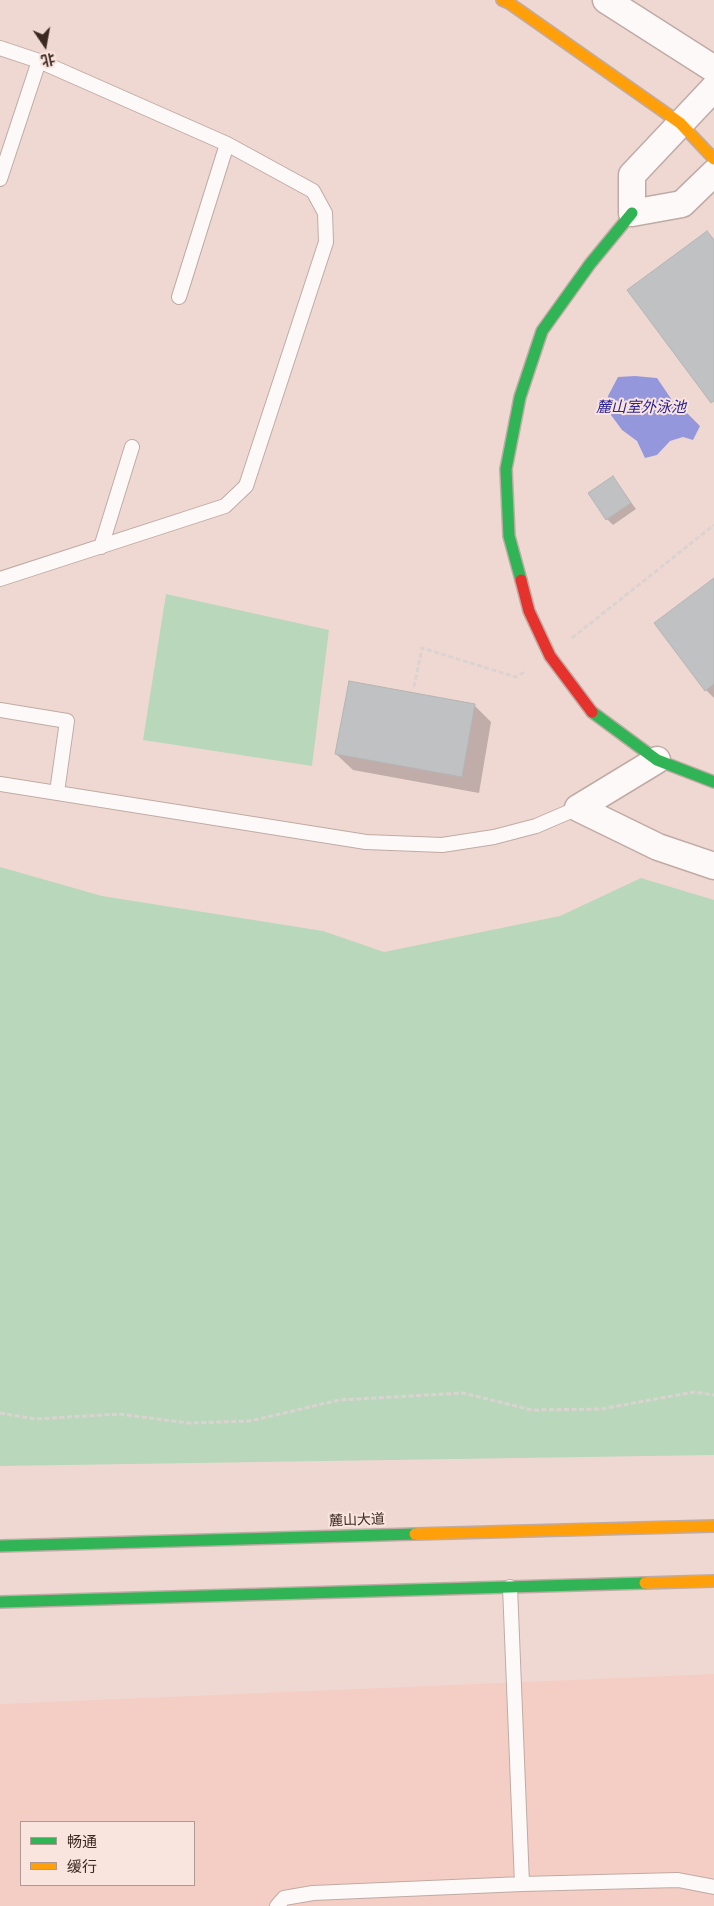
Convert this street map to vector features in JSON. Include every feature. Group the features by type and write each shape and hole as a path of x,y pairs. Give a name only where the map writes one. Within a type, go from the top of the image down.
{"main road":[{"path":"502,0 509,3 680,124 714,159"},
{"path":"632,213 590,264 542,331 520,397 506,469 509,536 529,611 550,656 589,708 657,760 714,782"},
{"name":"麓山大道","path":"0,1546 714,1526"},
{"path":"0,1602 714,1581"}],"street":[{"path":"606,0 714,69"},
{"path":"714,88 632,175 632,213 682,204 714,173"},
{"path":"578,808 657,760"},
{"path":"578,808 658,846 714,866"}],"lane":[{"path":"0,48 39,61 228,144 313,191 325,213 326,242 246,486 224,506 0,580"},
{"path":"0,179 39,61"},
{"path":"179,298 228,144"},
{"path":"101,547 132,447"},
{"path":"0,710 67,721 57,792"},
{"path":"0,784 366,842 442,845 494,837 536,826 578,808"},
{"path":"510,1587 522,1884"},
{"path":"277,1906 284,1898 313,1893 522,1884 678,1880 714,1887"}],"path":[{"path":"414,687 422,648 516,677 550,656 714,524"},
{"path":"0,1414 35,1419 119,1414 189,1423 250,1421 339,1400 464,1393 532,1410 601,1409 694,1392 714,1395"}],"shaded area":[{"path":"714,1674 714,1906 0,1906 0,1704"}],"green space":[{"path":"166,594 329,630 312,766 143,740"},
{"path":"0,867 102,896 323,931 384,952 560,916 641,878 714,900 714,1455 0,1466"}],"water":[{"name":"麓山室外泳池","path":"618,377 657,378 674,403 700,426 693,440 683,437 670,441 657,455 645,458 637,441 622,430 611,415 608,396"}],"building":[{"path":"707,231 714,240 714,401 711,403 627,290"},
{"path":"613,476 631,503 606,520 588,493"},
{"path":"714,578 714,684 705,691 654,623"},
{"path":"349,681 475,704 462,777 335,754"}],"traffic: fast":[{"path":"521,580 509,536 506,469 520,397 542,331 590,264 632,213"},
{"path":"592,712 657,760 714,782"},
{"path":"0,1546 415,1534"},
{"path":"0,1602 645,1583"}],"traffic: slow":[{"path":"502,0 509,3 680,123 714,159"},
{"path":"415,1534 714,1526"},
{"path":"645,1583 714,1581"}],"traffic: jam":[{"path":"521,580 529,611 550,656 592,712"}]}
